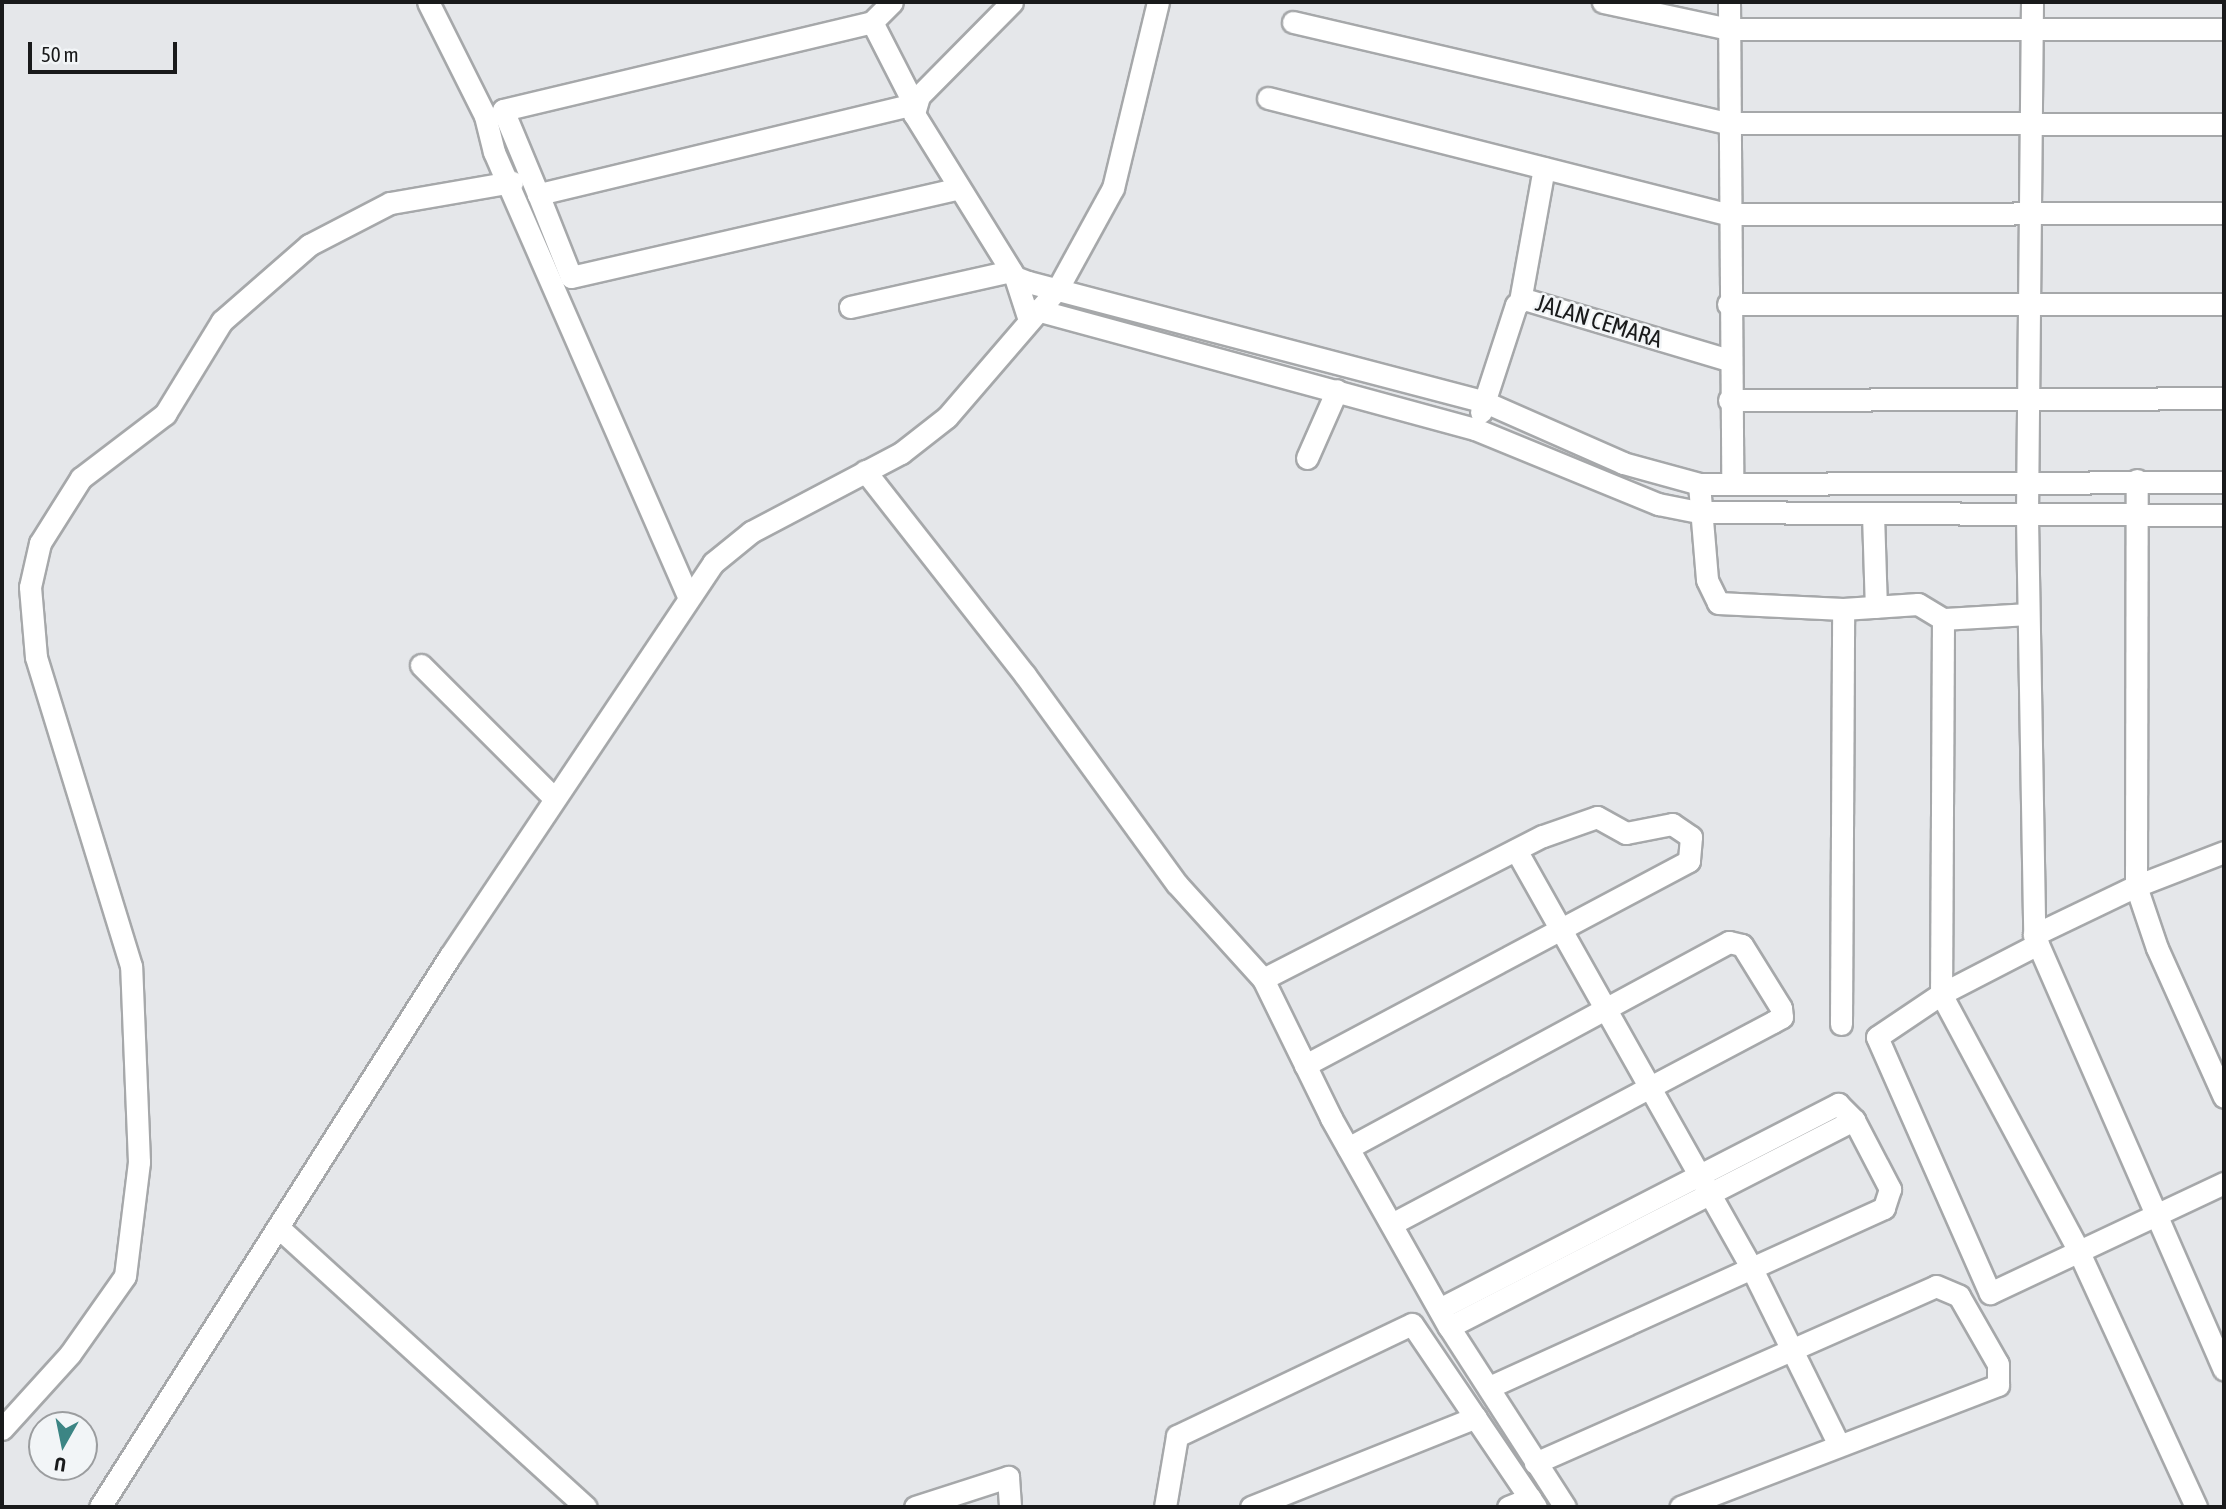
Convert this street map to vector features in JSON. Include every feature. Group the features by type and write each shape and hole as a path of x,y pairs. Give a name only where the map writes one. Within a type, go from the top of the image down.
{"street":[{"path":"428,2 512,182 688,596"},
{"path":"892,2 873,22 503,110 571,277 960,188"},
{"path":"538,194 914,104 1012,2"},
{"path":"100,1507 554,798 713,562 751,532 865,471 947,417 1058,288 1113,188 1158,2"},
{"path":"1603,2 1729,29 2224,29"},
{"path":"1729,2 1728,360 1732,484"},
{"path":"2032,2 2026,517 2036,940 2224,1369"},
{"path":"873,22 914,104 960,188 1013,274 1033,315"},
{"path":"1293,22 1728,123 2224,124"},
{"path":"1268,99 1728,214 2224,213"},
{"path":"1520,300 1544,168"},
{"path":"2,1429 70,1354 125,1276 139,1162 131,966 36,657 30,587 40,543 81,478 165,414 222,321 309,245 390,204 512,182"},
{"path":"850,307 1013,274 1485,402 1585,448 1699,484 2137,480 2224,482"},
{"name":"JALAN CEMARA","path":"1475,429 1520,300 1728,360"},
{"path":"1728,304 2224,304"},
{"path":"1033,315 1338,390 1475,429 1658,504 1698,512 2026,517 2224,515"},
{"path":"1307,458 1338,390"},
{"path":"1729,400 2027,396 2224,398"},
{"path":"865,471 1025,674 1177,884 1263,979 1349,1148 1444,1318 1565,1507"},
{"path":"2137,480 2136,886 2157,948 2224,1097"},
{"path":"1908,483 1908,515"},
{"path":"1699,484 1698,512 1712,599 1725,605 1843,609 1918,604 1943,619 2027,614"},
{"path":"1873,514 1876,607"},
{"path":"1842,1024 1843,609"},
{"path":"1943,619 1941,994 2077,1248 2196,1507"},
{"path":"421,665 554,798"},
{"path":"1263,979 1516,850 1597,817 1626,833 1672,824 1691,837 1689,862 1559,925 1306,1065"},
{"path":"1516,850 1750,1265 1838,1443"},
{"path":"2224,852 2136,886 1941,994 1877,1037 1990,1293 2077,1248 2157,1215 2224,1183"},
{"path":"1349,1148 1605,1007 1736,941 1781,1008 1782,1017 1773,1023 1648,1084 1392,1224"},
{"path":"1444,1318 1707,1189 1838,1104 1854,1120 1890,1189 1884,1209 1750,1265 1461,1396"},
{"path":"278,1227 586,1507"},
{"path":"1535,1463 1948,1286 1998,1364 1998,1385 1838,1443 1681,1507"},
{"path":"1165,1507 1177,1436 1412,1324 1533,1502 1508,1507"},
{"path":"1251,1507 1312,1497 1478,1420 1504,1412"},
{"path":"915,1507 1008,1477 1008,1503"}]}
